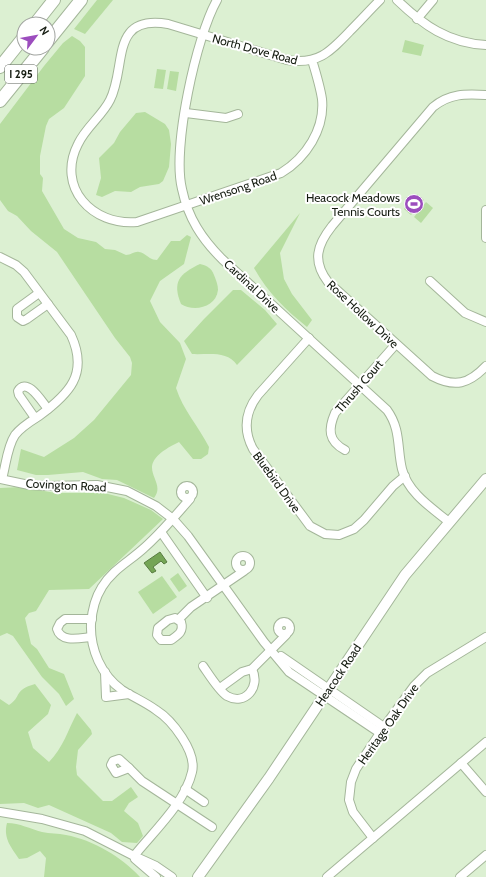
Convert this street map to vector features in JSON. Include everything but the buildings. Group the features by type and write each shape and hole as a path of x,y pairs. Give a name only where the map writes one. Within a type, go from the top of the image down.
{"highway":[{"path":"41,16 54,0"},
{"path":"56,31 81,0"},
{"name":"I 295","path":"0,67 16,47"},
{"name":"I 295","path":"0,101 37,56"}],"main road":[{"name":"Heacock Road","path":"198,877 246,810 405,575 486,479"}],"street":[{"name":"Cardinal Drive","path":"217,0 202,34 186,113 179,165 181,188 186,206 197,230 210,246 380,402 391,415 399,439 401,460 405,476 413,490 449,522"},
{"name":"North Dove Road","path":"186,206 137,222 120,222 109,220 97,214 78,196 73,181 72,165 78,142 110,101 122,46 133,30 145,24 158,22 287,60 304,62 312,60 334,48 380,0"},
{"path":"397,0 417,19 432,29 452,39 486,45"},
{"path":"417,19 433,0"},
{"name":"Wrensong Road","path":"186,206 281,173 305,152 318,127 322,106 320,89 312,60"},
{"name":"Rose Hollow Drive","path":"486,95 454,95 441,100 433,106 332,226 320,244 319,263 322,274 328,282 428,373 446,383 457,383 469,380 486,366"},
{"path":"186,113 226,118 238,114"},
{"path":"486,210 486,238"},
{"path":"0,257 16,265 48,304 71,335 76,345 79,360 77,373 72,384 63,397 21,429 13,440 1,479"},
{"path":"430,281 466,313 486,322"},
{"path":"39,293 17,309 17,317 23,320 27,319 48,304"},
{"name":"Bluebird Drive","path":"309,338 258,395 251,405 246,426 248,440 253,449 310,526 325,534 339,535 354,529 364,520 393,486 405,476"},
{"name":"Thrush Court","path":"345,450 337,446 333,441 330,429 331,422 339,407 396,344"},
{"path":"35,418 19,395 18,390 21,387 30,387 48,409"},
{"name":"Covington Road","path":"1,479 35,485 89,484 114,488 145,499 173,519 188,536 270,650 289,672 326,692 382,730"},
{"path":"134,856 176,804 185,789 193,768 187,747 163,715 129,694 116,684 105,672 97,657 91,637 92,619 98,594 108,578 161,532 190,499"},
{"path":"161,532 207,598"},
{"path":"179,619 191,608 244,571"},
{"path":"91,637 65,638 60,635 57,629 60,622 66,619 92,619"},
{"path":"220,688 242,672 252,669 286,635"},
{"name":"Heritage Oak Drive","path":"373,838 353,812 349,790 356,769 382,730 420,679 427,673 486,637"},
{"path":"203,666 228,697 245,697 255,684 256,679 252,669"},
{"path":"105,672 106,697 129,694"},
{"path":"327,877 486,742"},
{"path":"461,763 486,792"},
{"path":"129,768 142,781 212,827"},
{"path":"185,789 204,802"},
{"path":"0,812 42,819 71,826 102,839 156,866 172,877"},
{"path":"460,877 486,855"},
{"path":"134,856 138,863 156,877"}],"shaded area":[{"path":"97,0 113,0 85,34 74,29"},
{"path":"72,36 80,41 85,47 85,76 64,108 49,119 46,126 40,156 40,174 43,178 42,191 64,229 78,238 96,242 105,249 115,250 126,255 139,252 157,260 171,241 180,241 187,235 191,237 184,264 160,281 150,301 160,322 180,343 186,359 176,388 183,404 209,447 208,454 201,459 193,459 179,442 164,451 155,459 152,466 157,491 154,498 117,480 102,479 83,472 36,475 17,470 21,449 44,457 74,438 94,420 131,375 132,363 130,357 115,338 57,252 31,231 17,216 8,211 0,200 0,124 44,66 52,56 56,56 56,51 63,43"},
{"path":"405,40 424,45 421,56 402,52"},
{"path":"157,69 166,70 163,89 154,88"},
{"path":"170,71 179,72 176,91 167,89"},
{"path":"145,112 165,124 169,130 171,144 169,167 163,181 159,184 140,187 131,192 115,191 102,197 96,195 101,178 99,158 114,143 120,132 136,113"},
{"name":"Heacock Meadows Tennis Courts","path":"417,194 424,200 411,215 404,209"},
{"name":"Heacock Meadows Tennis Courts","path":"426,202 433,208 421,223 414,217"},
{"path":"300,213 280,253 284,279 292,294 312,320 307,327 278,300 259,277 254,268"},
{"path":"200,264 209,268 213,273 218,290 213,301 209,304 203,307 192,308 181,304 177,290 178,284 182,275"},
{"path":"233,290 241,290 265,310 277,324 237,365 233,360 223,355 192,354 184,341"},
{"path":"21,487 56,493 104,493 124,498 151,510 163,519 89,589 49,590 36,611 29,613 25,618 31,644 37,649 49,668 64,674 74,699 66,706 59,694 42,677 13,636 7,633 0,636 0,488"},
{"path":"160,552 167,562 164,564 161,561 153,567 156,571 152,573 144,563"},
{"path":"178,573 187,586 179,592 170,579"},
{"path":"162,576 177,597 153,614 138,592"},
{"path":"35,684 51,705 48,714 28,732 33,748 49,762 62,745 77,713 91,730 92,734 78,750 76,767 77,775 103,801 112,801 131,787 138,797 129,803 124,811 138,823 143,836 137,843 122,842 111,833 49,805 38,808 24,803 0,804 0,699 9,705 23,689"},
{"path":"7,823 21,825 45,833 76,837 97,845 116,856 140,877 44,877 46,858 40,851 27,858 19,859 7,838"}],"place":[{"name":"Heacock Meadows Tennis Courts","path":"414,204"}]}
